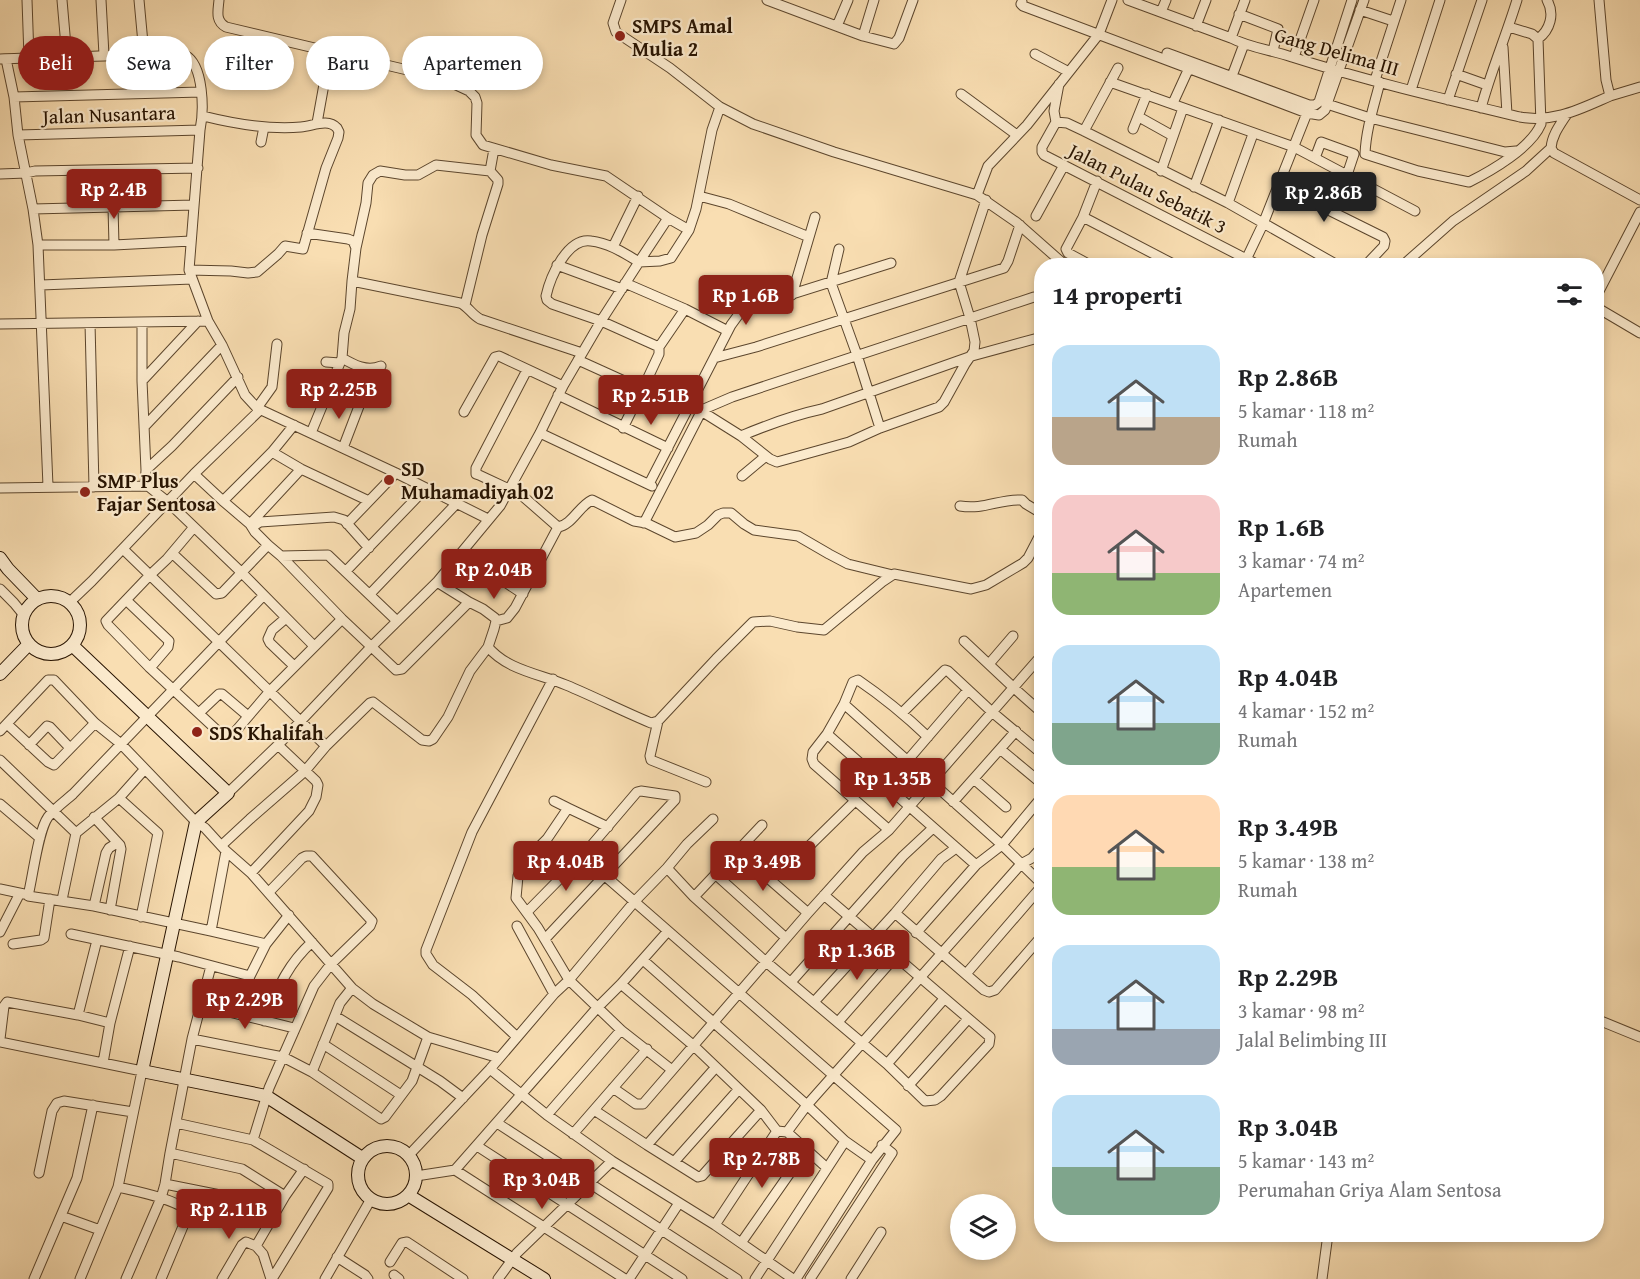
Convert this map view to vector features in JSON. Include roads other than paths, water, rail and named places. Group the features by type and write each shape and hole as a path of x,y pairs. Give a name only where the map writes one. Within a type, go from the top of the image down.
{"street":[{"path":"27,0 28,36"},
{"path":"62,0 65,36"},
{"path":"94,56 104,55 101,0"},
{"path":"139,0 142,36"},
{"path":"219,0 218,17 223,25 306,45"},
{"path":"621,0 613,23 616,32 670,68 720,107 753,124 981,198 1020,225 1057,258"},
{"path":"767,0 863,36 894,44 897,42 913,0"},
{"path":"837,26 848,0"},
{"path":"863,36 874,0"},
{"path":"690,404 777,462 849,442 880,428 939,407 974,351 975,342 970,318 959,282 988,165 1017,135 1100,32 1112,0"},
{"name":"Gang Delima III","path":"1128,0 1244,44 1448,100 1536,120 1567,114 1610,96 1640,87"},
{"path":"1161,12 1166,0"},
{"path":"1196,26 1206,0"},
{"path":"1231,38 1245,0"},
{"path":"1294,57 1314,0"},
{"path":"1100,32 1307,113 1319,115 1325,110 1327,104 1352,0"},
{"path":"1401,0 1393,21 1378,81 1365,141 1365,154 1418,171 1469,182 1517,151 1530,140 1541,124 1538,39 1532,34 1509,27"},
{"path":"1411,90 1440,0"},
{"path":"1448,100 1482,0"},
{"path":"1481,108 1517,0"},
{"path":"1538,39 1548,30 1551,16 1550,2 1547,0"},
{"path":"1020,1 1023,6 1232,76 1309,105 1315,105 1318,102 1362,5 1393,21"},
{"path":"1602,1 1605,80 1610,96"},
{"path":"1239,14 1278,29 1273,51"},
{"path":"1232,76 1244,44"},
{"path":"1503,44 1507,114"},
{"path":"1035,54 1069,72"},
{"path":"18,58 3,59 14,97 18,135 38,245 48,486"},
{"path":"192,63 201,92 203,116 200,130 190,275 208,321 245,395 258,409 294,424 488,519"},
{"path":"390,66 441,78 469,91 477,103 476,135 483,145 551,165 606,176 689,230"},
{"path":"1084,130 1118,68"},
{"path":"1173,103 1189,68"},
{"path":"1456,74 1487,85"},
{"path":"1110,82 1294,147 1415,211"},
{"path":"1059,84 1054,111 1056,122 1067,123 1084,130 1228,204 1325,258"},
{"path":"317,123 323,90"},
{"path":"14,97 201,92"},
{"path":"961,94 1017,135"},
{"path":"1133,129 1147,94"},
{"path":"1327,104 1370,118 1505,152 1517,151"},
{"path":"659,347 601,321 552,304 547,300 547,291 557,265 564,255 576,244 582,242 590,240 613,247 639,262 671,258 689,230 699,196 712,130 720,107"},
{"path":"1161,171 1183,108"},
{"path":"1247,258 1263,224 1307,113"},
{"path":"1411,258 1453,221 1526,171 1551,147 1558,128 1567,114"},
{"path":"40,285 231,271 257,272 285,246 303,249 326,168 339,135 334,124 317,123 305,126 264,128 203,116"},
{"path":"1139,117 1173,136"},
{"path":"1194,187 1219,120"},
{"name":"Jalan Pulau Sebatik 3","path":"1056,122 1041,150 1044,155 1097,181 1238,258"},
{"path":"261,142 264,128"},
{"name":"Jalan Nusantara","path":"18,135 200,130"},
{"path":"1228,204 1253,134"},
{"path":"1316,158 1321,142 1354,154 1347,174"},
{"path":"1551,147 1554,153 1640,200"},
{"path":"490,171 494,149"},
{"path":"311,433 341,361 344,333 350,309 356,248 368,183 373,175 380,171 418,175 436,165 490,171 498,180 465,305"},
{"path":"1036,216 1064,165"},
{"path":"0,174 34,171 198,168"},
{"path":"1077,258 1068,253 1066,249 1083,217 1097,181"},
{"path":"1278,184 1383,237 1384,246 1373,258"},
{"path":"613,247 638,196"},
{"path":"699,196 729,204 809,237"},
{"path":"33,209 194,205"},
{"path":"113,207 114,245"},
{"path":"1604,282 1640,212"},
{"path":"792,295 815,217"},
{"path":"1083,217 1162,258"},
{"path":"80,1279 118,1187 196,822 278,745 371,647 437,582 500,506 580,356 668,218"},
{"path":"714,358 756,347 1006,267 1020,225"},
{"path":"307,233 348,239 353,241 356,248"},
{"path":"38,245 114,245 192,241"},
{"path":"839,249 831,283 858,355 880,428"},
{"path":"649,484 728,331 743,311 891,263"},
{"path":"557,265 624,286 684,309 728,331"},
{"path":"352,281 465,305 471,314 480,320 580,356 644,386 658,388"},
{"path":"644,523 701,412 722,401 1034,297"},
{"path":"623,428 659,354 659,347 684,309"},
{"path":"1604,312 1640,333"},
{"path":"142,381 198,321"},
{"path":"0,324 208,321"},
{"path":"90,323 94,486"},
{"path":"142,323 145,486"},
{"path":"741,436 972,356 1034,339"},
{"path":"70,602 258,409 272,387 277,344"},
{"path":"144,427 222,345"},
{"path":"464,412 495,357 499,356 563,386"},
{"path":"326,362 341,361 366,369 381,366"},
{"path":"526,370 476,471 479,475 510,487 558,527"},
{"path":"146,470 238,377"},
{"path":"558,395 668,448"},
{"path":"343,448 361,401"},
{"path":"223,501 272,452 294,424"},
{"path":"540,433 661,491"},
{"path":"272,452 301,469 369,501"},
{"path":"741,476 766,456"},
{"path":"251,525 301,469"},
{"path":"347,524 396,473"},
{"path":"194,474 251,525 268,545 393,668 402,669 469,602"},
{"path":"0,488 150,487 241,572 314,646"},
{"path":"346,571 426,489"},
{"path":"496,621 503,620 510,615 558,527 565,525 592,500 634,521 644,523 674,537 698,532 717,515 729,513 754,530 798,536 848,564 893,575 966,588 986,585 1023,563 1034,546"},
{"path":"960,506 977,507 1022,500 1034,509"},
{"path":"370,594 457,503"},
{"path":"251,525 260,522 334,517 347,524 369,548"},
{"path":"194,527 107,620 107,623 150,668 218,732 225,736 234,733 270,691 342,619"},
{"path":"172,553 216,594 222,592 268,545"},
{"path":"123,549 326,746"},
{"path":"281,556 328,555 397,621"},
{"path":"459,557 523,594"},
{"path":"0,558 37,599"},
{"path":"488,647 508,664 553,679 651,723 658,721 752,623 770,621 824,630 893,575"},
{"path":"437,582 492,615 496,621"},
{"path":"0,589 23,615"},
{"path":"54,595 62,597 75,608 80,631 72,645 58,653 50,654 35,650 24,638 23,615 29,605 37,599 54,595"},
{"path":"0,932 24,894 40,838 47,819 53,811 74,794 263,596"},
{"path":"126,600 169,642 168,647 150,668"},
{"path":"285,618 272,630 268,639 294,666"},
{"path":"211,931 224,848 250,819 305,771 326,746 371,702 422,740 429,741 448,717 470,671 488,647 496,621"},
{"path":"989,664 1013,636"},
{"path":"964,641 1034,706"},
{"path":"1,672 29,644"},
{"path":"72,645 228,794"},
{"path":"902,713 943,671 948,671 1034,747"},
{"path":"613,1088 636,1104 643,1104 824,895 863,852 889,830 992,712 1034,671"},
{"path":"516,1036 434,964 426,954 426,950 472,832 553,679"},
{"path":"95,723 57,764 52,765 4,728 48,680 54,680 95,723 121,744 196,822 206,828 251,873 352,988 373,1004 428,1037 499,1058"},
{"path":"889,830 812,762 813,752 827,734 853,682 858,680 902,713 928,737"},
{"path":"907,760 968,690"},
{"path":"199,713 219,694 222,694 248,716"},
{"path":"844,704 1002,845 1034,878"},
{"path":"658,721 651,760 706,782"},
{"path":"29,745 47,726 70,748"},
{"path":"953,802 1016,731"},
{"path":"827,734 976,865"},
{"path":"251,873 309,811 314,802 318,784 278,745"},
{"path":"1000,748 1034,777"},
{"path":"0,760 76,833"},
{"path":"62,900 76,833 119,798 144,770"},
{"path":"974,779 1006,807"},
{"path":"527,912 585,853 637,792 675,797 675,800 545,939"},
{"path":"119,798 158,833 141,917"},
{"path":"554,801 608,827"},
{"path":"758,869 798,856 855,801"},
{"path":"0,804 40,838"},
{"path":"916,933 976,865 1002,845 1034,806"},
{"path":"568,808 547,838 524,862 517,882 516,898 545,939 569,980 621,1030 672,1070"},
{"path":"94,817 121,849 110,910"},
{"path":"409,1155 490,1069 516,1036 569,980 635,901 713,819"},
{"path":"694,897 762,825"},
{"path":"791,982 903,855 933,828"},
{"path":"94,906 106,853 112,845 117,843"},
{"path":"814,1002 895,914 941,859 956,848"},
{"path":"737,851 808,913"},
{"path":"490,1069 547,1115 612,1161 795,1279 882,1145 896,1130 604,875 585,853"},
{"path":"253,1140 266,1096 314,986 331,964 370,926 371,919 312,856 302,858 269,892"},
{"path":"715,1226 782,1131 833,1077 1021,864 1034,856"},
{"path":"667,868 694,897 765,961 887,1064 925,1101 938,1098 989,1044 990,1037 824,895"},
{"path":"716,874 786,938"},
{"path":"0,889 94,906 266,944"},
{"path":"966,974 1034,893"},
{"path":"13,944 45,938 50,899"},
{"path":"895,914 989,992 995,990 1034,944"},
{"path":"235,1013 266,944 289,915"},
{"path":"517,926 554,994"},
{"path":"416,1176 456,1170 597,1008 668,931"},
{"path":"71,934 250,976"},
{"path":"78,1015 97,940"},
{"path":"264,1021 288,969 312,942"},
{"path":"103,1063 110,1023 130,946"},
{"path":"838,1022 895,957"},
{"path":"643,960 845,1141 872,1160"},
{"path":"126,1279 165,1184 192,1039 211,966"},
{"path":"621,984 694,1046 782,1131 827,1168"},
{"path":"312,1072 340,1003 352,988"},
{"path":"887,1064 944,999"},
{"path":"110,1023 7,1002 4,1006 0,1040 266,1096 362,1158"},
{"path":"201,1005 294,1029"},
{"path":"335,1016 440,1081 463,1098"},
{"path":"908,1086 968,1019"},
{"path":"1604,1021 1640,1037"},
{"path":"547,1115 621,1030"},
{"path":"192,1039 283,1057 312,1072 380,1119 385,1117 412,1081 428,1037"},
{"path":"323,1044 401,1095"},
{"path":"573,1134 647,1049"},
{"path":"647,1145 716,1067"},
{"path":"674,1162 739,1089"},
{"path":"39,1173 51,1116 57,1103 64,1101 133,1112"},
{"path":"34,1279 78,1175 93,1105"},
{"path":"594,1110 695,1176 702,1176 761,1110"},
{"path":"176,1123 253,1140 328,1184 328,1188 271,1279"},
{"path":"497,1123 737,1279"},
{"path":"755,1279 845,1141"},
{"path":"385,1145 402,1149 409,1155 416,1168 416,1176 408,1195 390,1204 371,1199 362,1190 357,1177 362,1158 376,1147 385,1145"},
{"path":"810,1279 892,1153 882,1145"},
{"path":"477,1146 682,1279"},
{"path":"741,1243 806,1150"},
{"path":"170,1153 242,1169 285,1196"},
{"path":"498,1279 512,1258 612,1161"},
{"path":"256,1246 285,1196 304,1169"},
{"path":"456,1170 627,1279 679,1203"},
{"path":"165,1184 225,1196 270,1221"},
{"path":"118,1187 161,1198 184,1207 189,1212 162,1279"},
{"path":"408,1195 544,1279"},
{"path":"325,1279 371,1199"},
{"path":"61,1216 100,1230"},
{"path":"851,1279 881,1232"},
{"path":"222,1279 246,1242 256,1246 263,1254 271,1279"},
{"path":"390,1262 402,1243 408,1242 463,1279"},
{"path":"1322,1279 1327,1242"},
{"path":"337,1257 362,1272 368,1279"}],"place":[{"name":"SMPS Amal Mulia 2","path":"620,36"},
{"name":"SD Muhamadiyah 02","path":"389,480"},
{"name":"SMP Plus Fajar Sentosa","path":"85,492"},
{"name":"SDS Khalifah","path":"197,732"}]}
